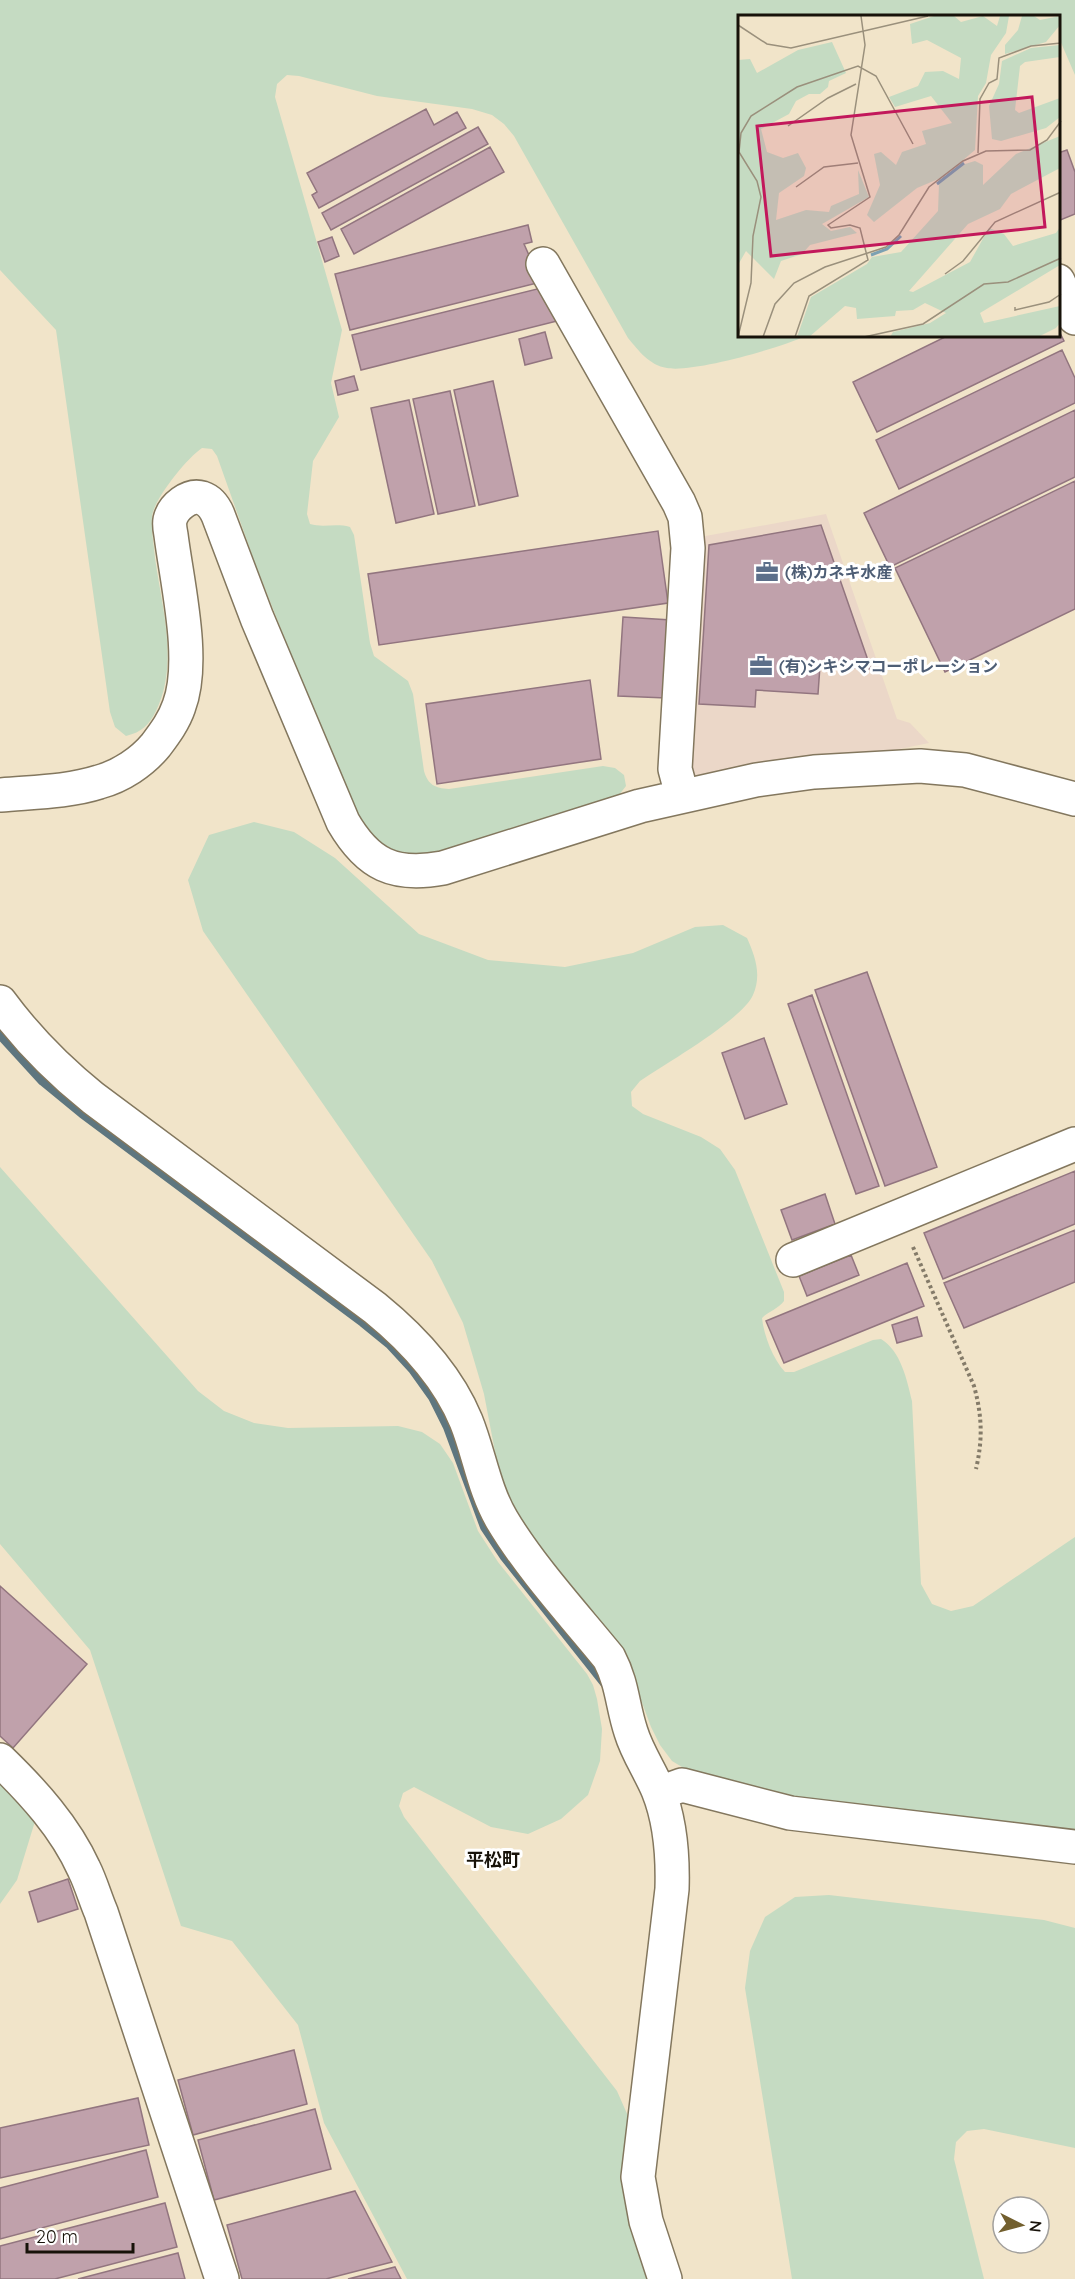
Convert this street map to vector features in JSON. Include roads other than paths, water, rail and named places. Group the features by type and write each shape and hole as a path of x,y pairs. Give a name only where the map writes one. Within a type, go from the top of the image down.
{"street":[{"path":"543,264 685,517 688,549 675,769 682,795"},
{"path":"1060,283 1075,318"},
{"path":"0,795 73,788 100,782 126,771 149,754 166,731 179,706 186,669 186,650 170,520 178,506 190,498 202,498 212,504 218,515 257,618 343,822 355,843 374,859 395,869 420,872 443,868 682,795 756,780 814,772 921,766 965,770 1075,799"},
{"path":"0,1002 22,1032 56,1068 403,1330 428,1358 449,1388 465,1420 501,1518 520,1547 609,1658 618,1675 632,1735 660,1793 673,1857 672,1889 638,2177 646,2221 665,2279"},
{"path":"793,1260 1075,1144"},
{"path":"0,1760 32,1790 60,1828 84,1868 101,1912 222,2279"},
{"path":"660,1793 682,1785 790,1813 1075,1847"}],"waterway":[{"path":"0,1034 43,1081 82,1113 390,1344 413,1369 433,1397 448,1427 485,1527 505,1557 608,1687"}],"place":[{"name":"(株)カネキ水産","path":"767,572"},
{"name":"(有)シキシマコーポレーション","path":"761,666"}],"district":[{"name":"平松町","path":"493,1860"}]}
